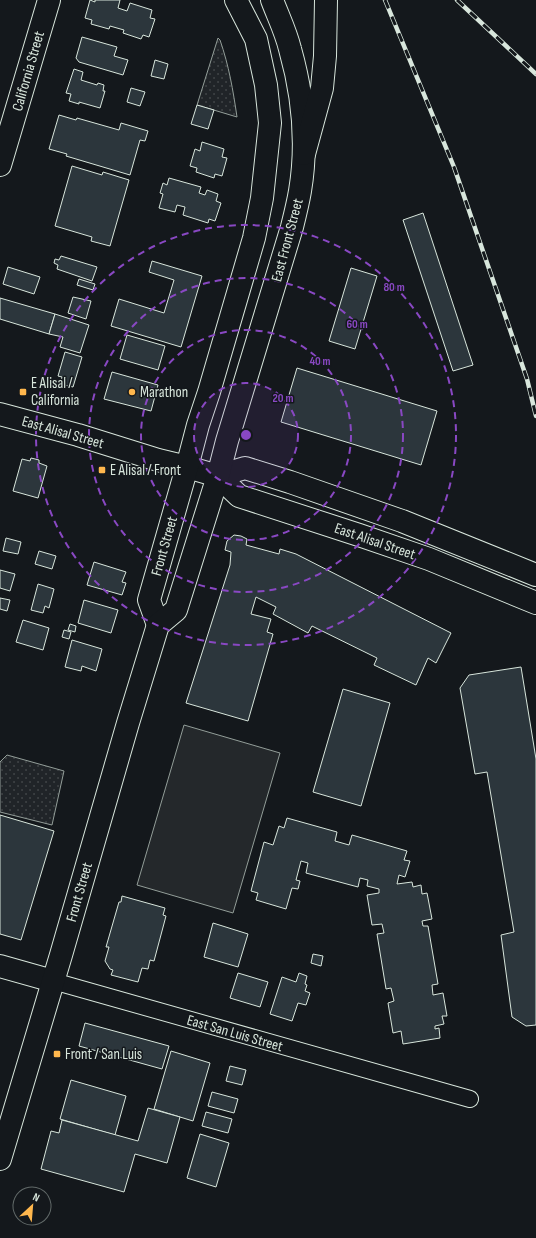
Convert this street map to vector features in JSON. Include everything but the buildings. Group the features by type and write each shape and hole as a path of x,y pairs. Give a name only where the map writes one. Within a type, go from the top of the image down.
{"main road":[{"name":"California Street","path":"0,165 49,0"},
{"path":"187,467 198,425 254,238 262,198 270,124 266,85 256,39 236,0"},
{"name":"East Front Street","path":"218,476 227,441 292,227 300,191 304,154 304,128 300,93 290,48 272,0"},
{"path":"304,154 322,88 325,56 326,0"},
{"name":"East Alisal Street","path":"0,414 218,476 239,496 429,559 536,603"},
{"name":"Front Street","path":"158,625 149,600 187,467"},
{"name":"East Alisal Street","path":"218,476 246,468 402,521 536,575"},
{"name":"Front Street","path":"0,1159 158,625 176,610 218,476"},
{"name":"East San Luis Street","path":"0,966 53,981"}],"street":[{"name":"East San Luis Street","path":"53,981 470,1099"}],"shaded area":[{"path":"218,38 220,40 228,69 237,117 197,105"},
{"path":"184,725 280,753 233,913 137,885"},
{"path":"7,755 64,771 52,825 0,812 0,762"}],"railway":[{"path":"385,0 454,167 527,379 536,416"},
{"path":"457,0 536,74"}],"place":[{"name":"E Alisal / California","path":"23,392"},
{"name":"Marathon","path":"132,392"},
{"name":"E Alisal / Front","path":"102,470"},
{"name":"Front / San Luis","path":"57,1054"}]}
